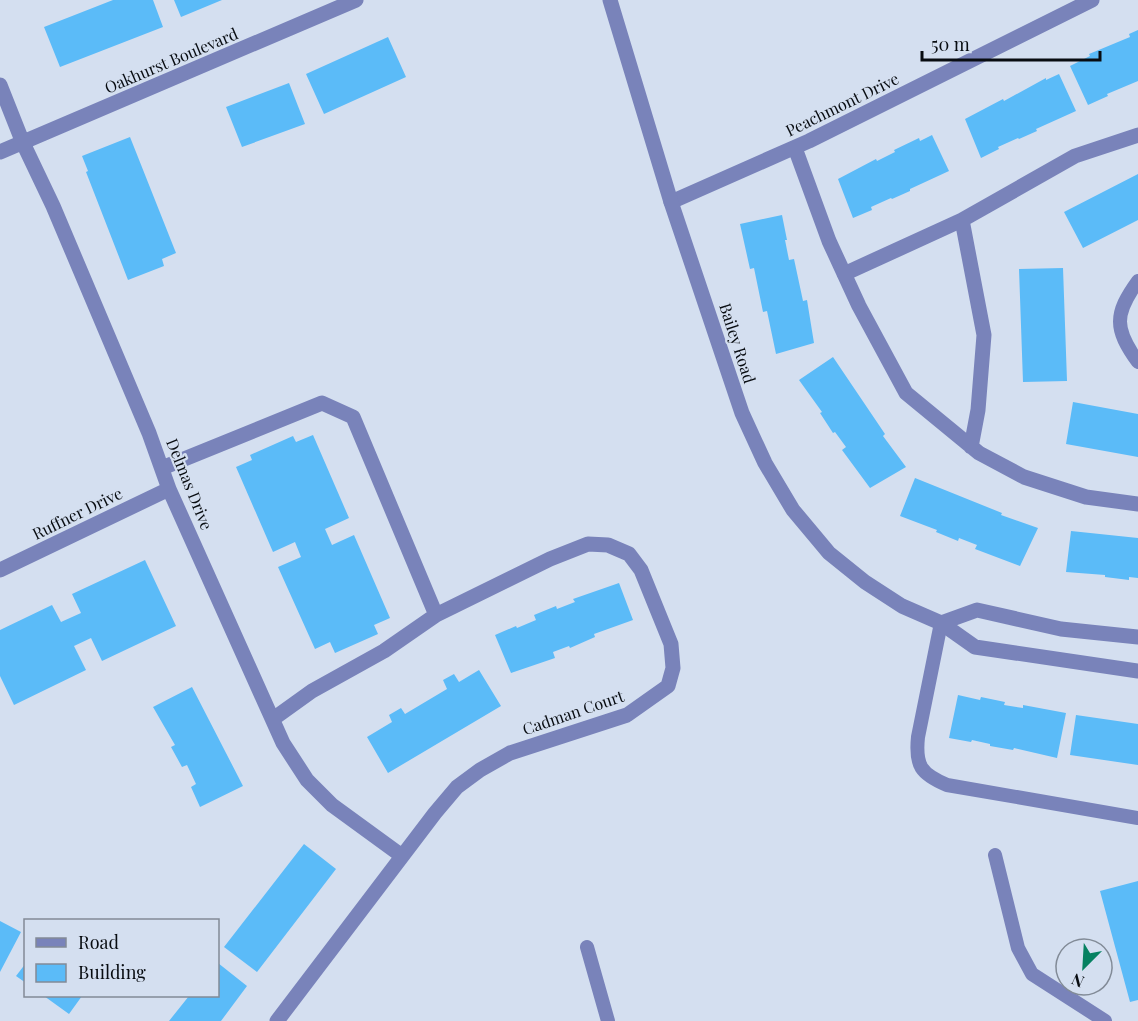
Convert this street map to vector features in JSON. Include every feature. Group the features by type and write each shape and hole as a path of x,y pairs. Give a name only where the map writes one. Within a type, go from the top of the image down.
{"street":[{"name":"Oakhurst Boulevard","path":"0,152 356,0"},
{"name":"Bailey Road","path":"610,0 671,202 742,413 765,464 793,510 829,553 865,582 902,606 941,623 975,647 1138,671"},
{"name":"Peachmont Drive","path":"671,202 795,148 1092,0"},
{"name":"Delmas Drive","path":"0,86 150,433 169,489 284,743 307,780 332,805 402,856"},
{"path":"844,274 962,220 1076,156 1138,135"},
{"path":"795,148 829,241 859,306 906,393 971,447 1024,477 1086,497 1138,504"},
{"path":"962,220 984,335 978,410 971,447"},
{"path":"162,468 322,403 353,417 436,615"},
{"name":"Ruffner Drive","path":"0,570 169,489"},
{"name":"Cadman Court","path":"273,719 312,691 384,651 436,615 550,559 588,544 608,545 629,554 641,570 671,644 673,668 668,686 627,715 510,753 480,770 457,787 277,1021"},
{"path":"941,623 977,610 1061,628 1138,637"}],"lane":[{"path":"1138,281 1125,299 1119,323 1128,348 1138,362"},
{"path":"941,623 918,737 917,752 924,772 947,785 1138,818"},
{"path":"995,855 1018,948 1032,974 1105,1021"},
{"path":"587,947 608,1021"}],"building":[{"path":"113,0 153,0 163,27 60,67 44,27"},
{"path":"174,0 222,0 181,17"},
{"path":"1138,30 1138,81 1088,105 1070,66 1090,56 1089,54 1130,37 1129,34"},
{"path":"388,37 406,77 324,114 306,74"},
{"path":"1059,74 1076,111 1036,129 1037,131 998,147 999,149 981,158 965,119 1046,78 1046,80"},
{"path":"289,83 305,124 242,147 226,107"},
{"path":"932,135 949,171 910,191 871,207 872,210 853,218 838,179 919,138 920,141"},
{"path":"130,137 176,253 162,259 164,266 128,280 86,172 88,171 82,156"},
{"path":"1138,174 1138,220 1083,248 1064,212"},
{"path":"782,215 789,260 794,259 803,301 807,300 814,343 776,354 767,311 763,312 754,268 750,269 740,224"},
{"path":"1063,268 1067,381 1023,382 1019,269"},
{"path":"833,357 885,434 883,436 906,467 870,488 842,450 846,447 835,432 833,433 820,413 822,412 799,380"},
{"path":"1073,402 1138,414 1138,457 1066,444"},
{"path":"313,435 349,518 325,529 332,545 354,535 390,618 374,625 378,634 335,653 330,642 315,649 278,567 301,557 295,542 273,552 236,467 252,460 250,455 293,436 296,442"},
{"path":"915,478 1002,513 1001,515 1038,528 1020,566 975,549 977,545 959,538 958,541 900,516"},
{"path":"1071,531 1138,538 1138,578 1129,577 1129,580 1105,577 1105,575 1066,572"},
{"path":"145,560 176,626 102,661 91,638 74,646 86,670 14,705 0,676 0,630 52,605 61,622 81,613 72,594"},
{"path":"619,583 633,620 594,634 595,637 570,648 569,646 553,652 555,658 511,673 495,635 536,620 534,615 556,606 557,609 575,602 573,599"},
{"path":"479,670 501,706 388,773 367,737 392,722 389,715 401,708 405,714 447,689 443,680 454,674 459,682"},
{"path":"192,687 243,786 200,807 191,787 196,784 187,765 182,767 171,747 175,745 153,707"},
{"path":"958,695 1005,702 1004,705 1023,708 1023,705 1066,713 1057,758 1014,748 1013,750 990,746 990,744 972,740 971,742 949,738"},
{"path":"1076,715 1138,724 1138,765 1070,755"},
{"path":"304,844 336,869 257,972 224,947"},
{"path":"1138,881 1138,1000 1130,1002 1100,891"},
{"path":"0,921 21,932 0,972"},
{"path":"219,964 247,986 221,1021 169,1021 188,997 219,997"},
{"path":"24,966 24,982 16,976"},
{"path":"45,997 81,997 69,1014"}]}
